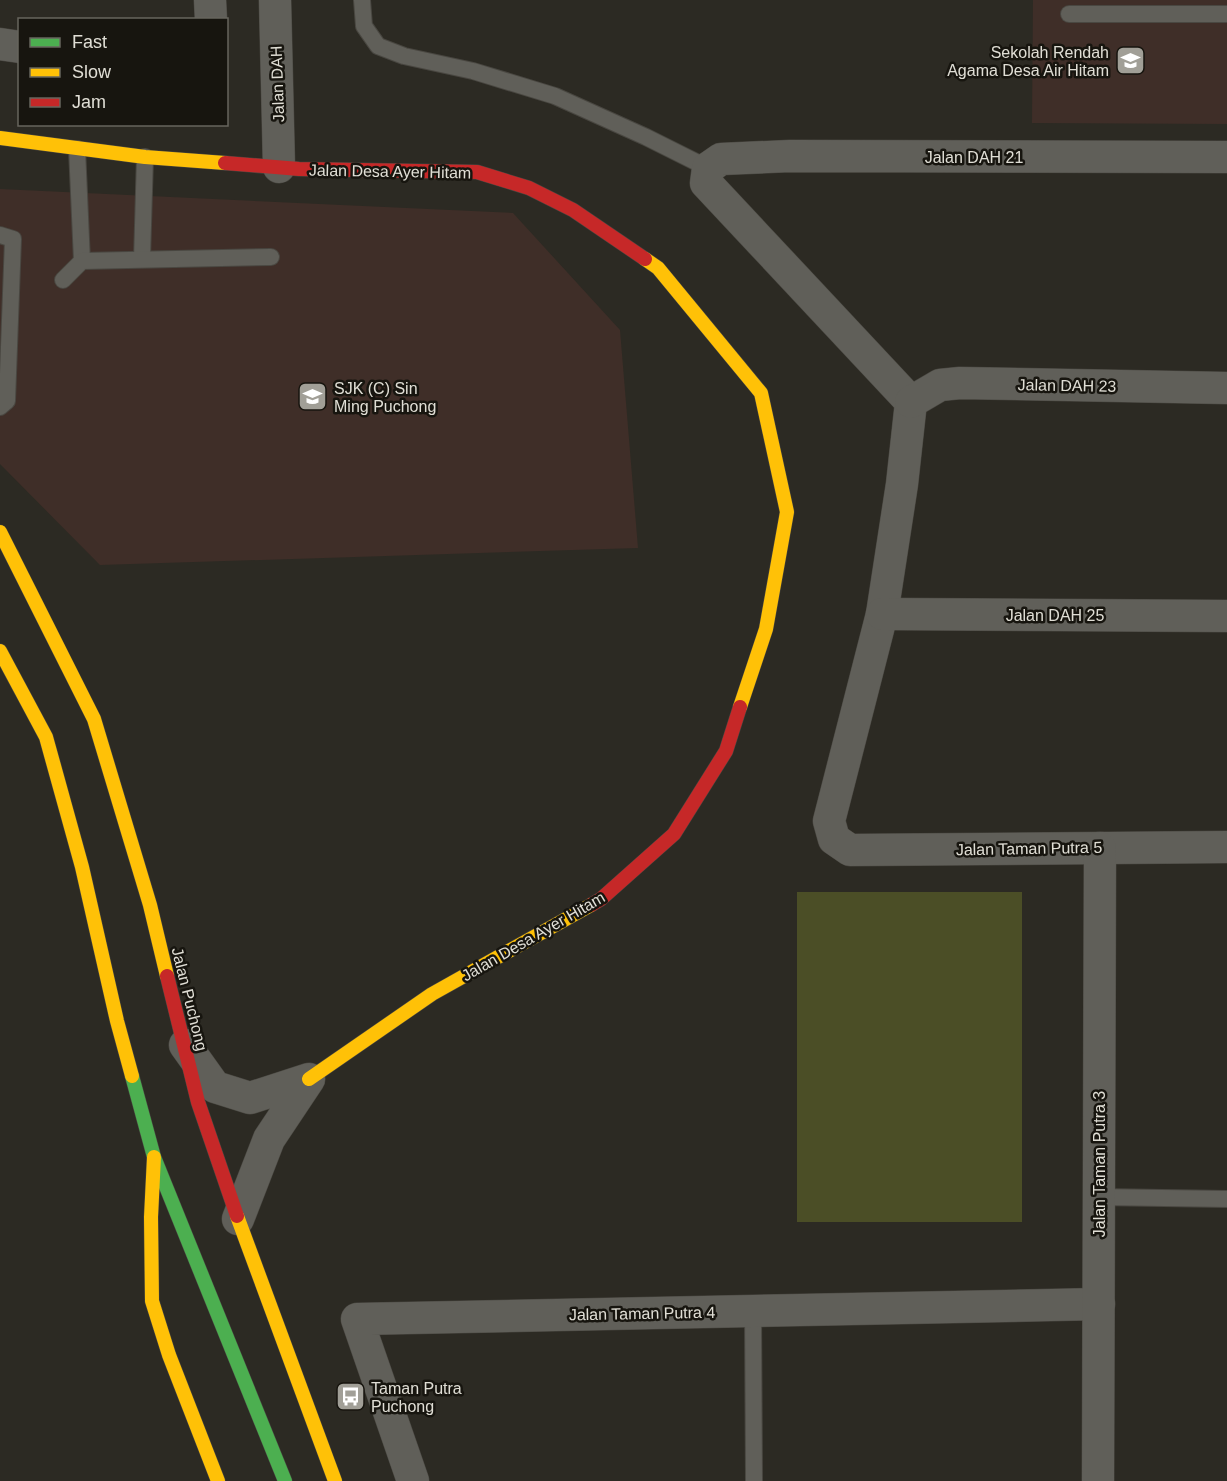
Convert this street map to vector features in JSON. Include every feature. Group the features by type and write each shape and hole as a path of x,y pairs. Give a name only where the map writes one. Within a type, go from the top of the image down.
{"street":[{"path":"210,0 211,18"},
{"name":"Jalan DAH","path":"275,0 279,167"},
{"path":"0,44 18,47"},
{"name":"Jalan Desa Ayer Hitam","path":"0,138 145,157 279,167 477,172 529,188 573,210 658,268 761,393 787,512 766,629 726,751 674,834 601,899 432,994 309,1078 250,1098 215,1087 184,1044"},
{"name":"Jalan DAH 21","path":"715,163 790,156 1227,157"},
{"path":"715,163 706,183 911,402 902,484 882,614"},
{"name":"Jalan DAH 23","path":"911,402 940,384 960,383 1227,388"},
{"name":"Jalan Puchong","path":"0,532 94,719 150,905 198,1102 238,1219 335,1481"},
{"name":"Jalan DAH 25","path":"882,614 1227,616"},
{"name":"Jalan Taman Putra 5","path":"882,614 829,821 834,839 850,850 1227,847"},
{"path":"0,651 46,737 82,867 117,1021 154,1157 285,1481"},
{"name":"Jalan Taman Putra 3","path":"1098,1481 1100,848"},
{"name":"Jalan Desa Ayer Hitam","path":"238,1219 269,1139 309,1078"},
{"path":"154,1157 150,1217 152,1301 169,1355 218,1481"},
{"name":"Jalan Taman Putra 4","path":"413,1481 357,1319 1099,1304"}],"lane":[{"path":"362,0 364,26 378,46 404,56 473,71 555,96 646,137 715,163"},
{"path":"1069,14 1227,14"},
{"path":"77,149 82,261"},
{"path":"142,259 145,157"},
{"path":"0,235 13,238 7,401 0,407"},
{"path":"63,280 82,261 271,257"},
{"path":"1099,1197 1227,1199"},
{"path":"753,1311 754,1481"}],"shaded area":[{"name":"Sekolah Rendah Agama Desa Air Hitam","path":"1033,0 1227,0 1227,124 1032,123"},
{"name":"SJK (C) Sin Ming Puchong","path":"0,189 513,213 620,330 638,548 100,565 0,464"}],"green space":[{"path":"797,892 1022,892 1022,1222 797,1222"}],"traffic: fast":[{"path":"132,1076 154,1157 285,1481"}],"traffic: slow":[{"path":"0,138 145,157 225,163"},
{"path":"645,259 658,268 761,393 787,512 766,629 740,707"},
{"path":"0,532 94,719 150,905 167,976"},
{"path":"0,651 46,737 82,867 132,1076"},
{"path":"309,1079 432,994 591,905"},
{"path":"154,1157 151,1217 152,1301 169,1355 218,1481"},
{"path":"237,1216 335,1481"}],"traffic: jam":[{"path":"225,163 299,169 477,172 529,188 573,210 645,259"},
{"path":"591,905 601,899 674,834 726,751 740,707"},
{"path":"167,976 198,1102 237,1216"}],"place":[{"name":"Sekolah Rendah Agama Desa Air Hitam","path":"1130,61"},
{"name":"SJK (C) Sin Ming Puchong","path":"313,397"},
{"name":"Taman Putra Puchong","path":"350,1397"}]}
